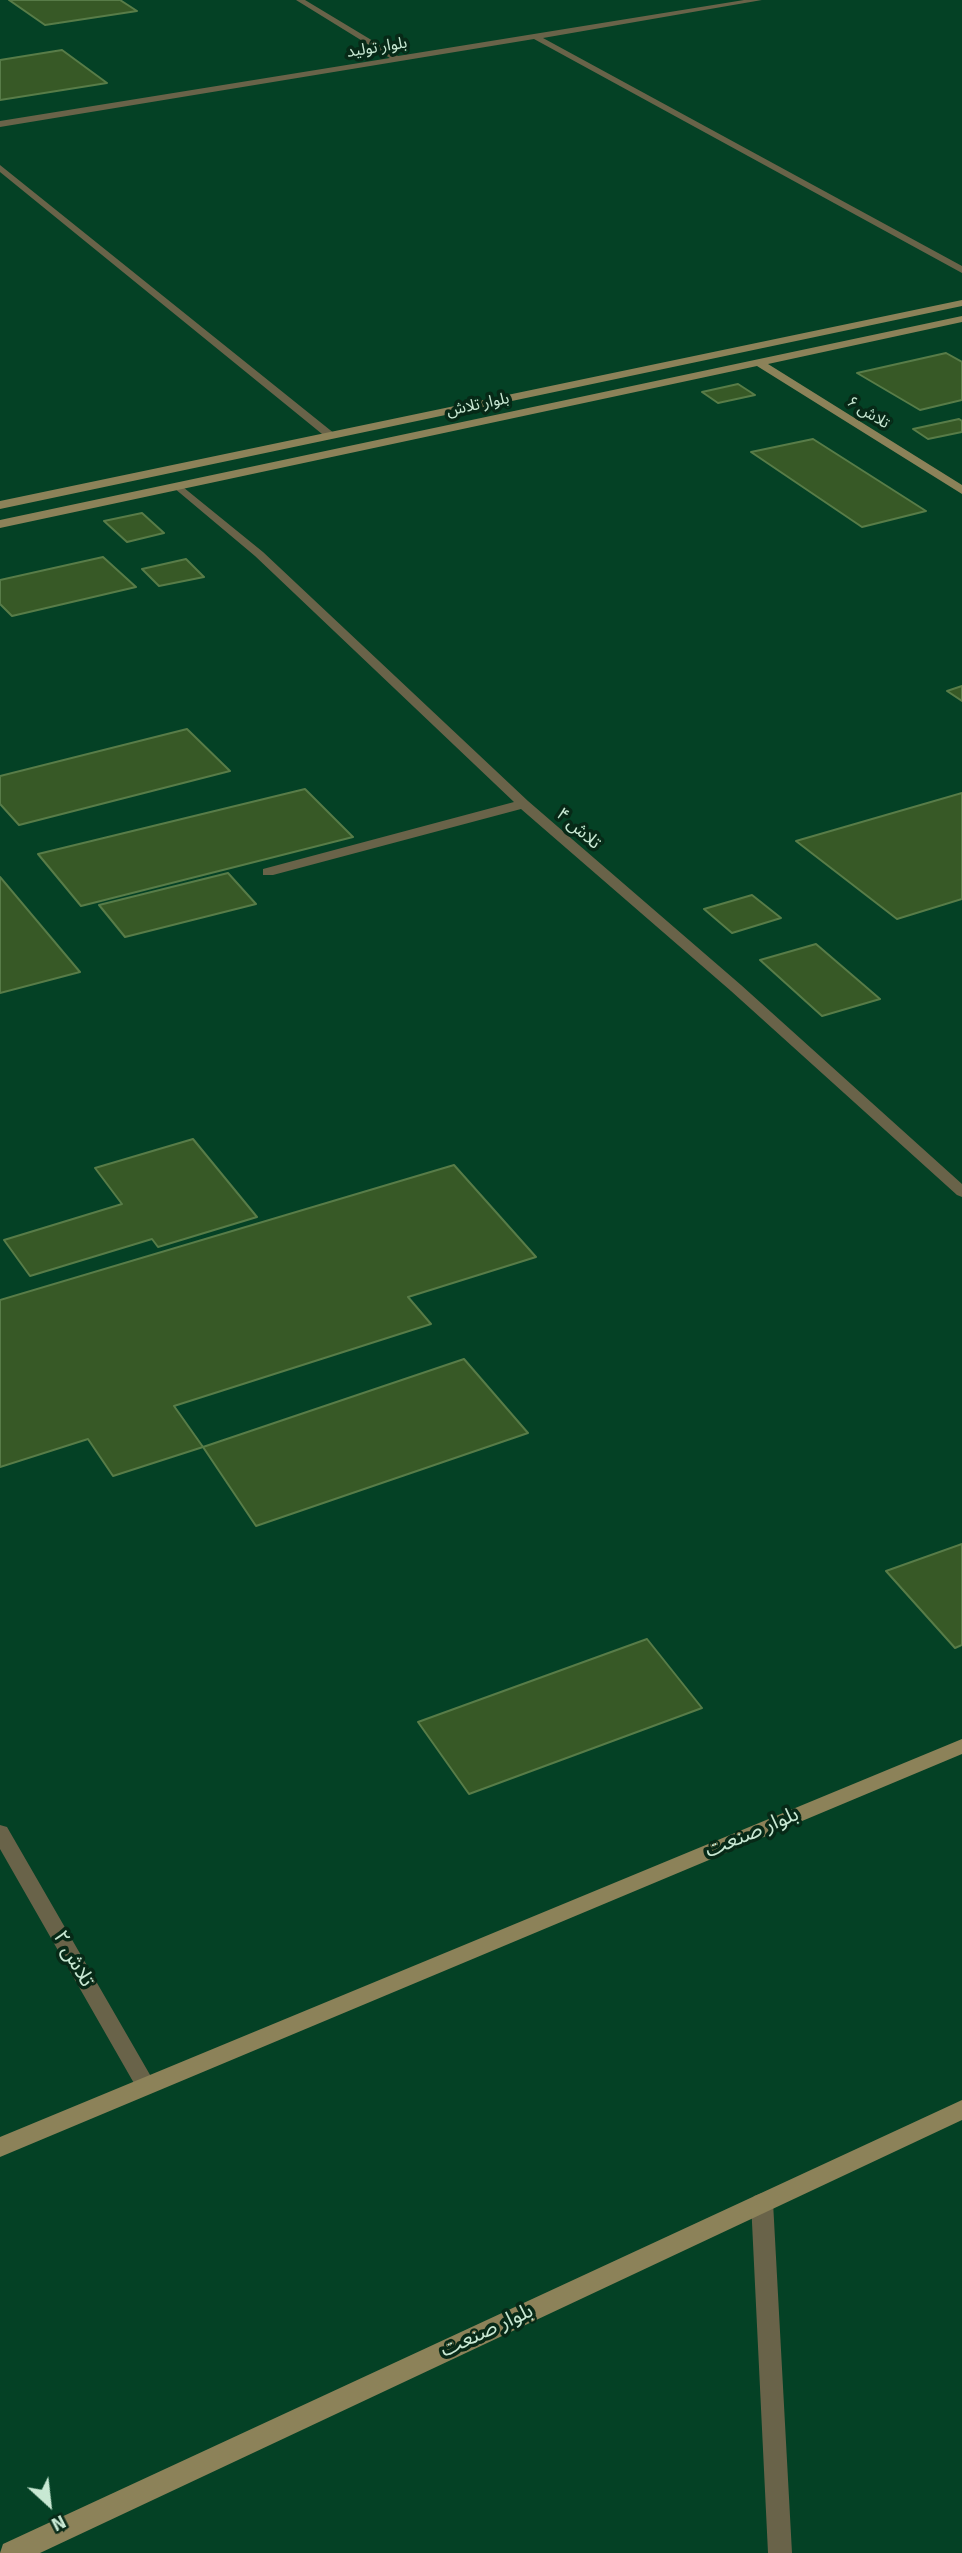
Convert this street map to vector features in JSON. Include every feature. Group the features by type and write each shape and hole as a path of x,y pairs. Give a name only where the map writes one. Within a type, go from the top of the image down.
{"street":[{"name":"بلوار تلاش","path":"0,505 962,303"},
{"name":"بلوار تلاش","path":"0,524 962,319"},
{"name":"تلاش ۶","path":"758,362 962,490"},
{"path":"331,436 347,449"},
{"path":"162,471 178,486"},
{"name":"بلوار صنعت","path":"0,2147 962,1746"},
{"name":"بلوار صنعت","path":"12,2553 962,2109"}],"lane":[{"path":"300,0 397,59"},
{"name":"بلوار تولید","path":"0,115 714,0"},
{"name":"بلوار تولید","path":"0,124 758,0"},
{"path":"534,36 962,270"},
{"path":"204,82 214,89"},
{"path":"35,109 44,116"},
{"path":"0,168 331,436"},
{"name":"تلاش ۴","path":"178,486 268,563 523,804 736,988 962,1192"},
{"path":"268,872 523,804"},
{"name":"تلاش ۲","path":"0,1832 146,2087"},
{"path":"762,2202 780,2553"}],"shaded area":[{"path":"0,0 962,0 962,2553 0,2553"}],"building":[{"path":"9,0 120,0 137,11 45,25"},
{"path":"62,50 107,83 0,100 0,60"},
{"path":"946,353 962,362 962,400 920,410 857,373"},
{"path":"738,384 755,395 718,403 702,392"},
{"path":"959,419 962,421 962,432 928,439 913,429"},
{"path":"813,439 926,511 862,527 751,452"},
{"path":"142,513 164,533 127,542 104,521"},
{"path":"103,557 136,587 12,616 0,604 0,580"},
{"path":"186,559 204,577 159,586 142,569"},
{"path":"962,686 962,701 947,691"},
{"path":"187,729 230,771 19,825 0,804 0,776"},
{"path":"305,789 353,837 81,906 38,854"},
{"path":"962,793 962,899 897,919 796,841"},
{"path":"228,873 256,904 125,937 99,905"},
{"path":"0,877 80,972 0,993"},
{"path":"752,895 781,918 732,933 704,909"},
{"path":"816,944 880,999 822,1016 760,960"},
{"path":"193,1139 257,1217 158,1247 152,1239 30,1276 4,1240 122,1204 95,1168"},
{"path":"454,1165 536,1257 408,1297 431,1324 174,1406 203,1447 113,1476 88,1439 0,1467 0,1300"},
{"path":"464,1359 528,1433 256,1526 203,1447"},
{"path":"962,1544 962,1645 955,1648 886,1571"},
{"path":"647,1639 702,1708 469,1794 418,1722"}]}
